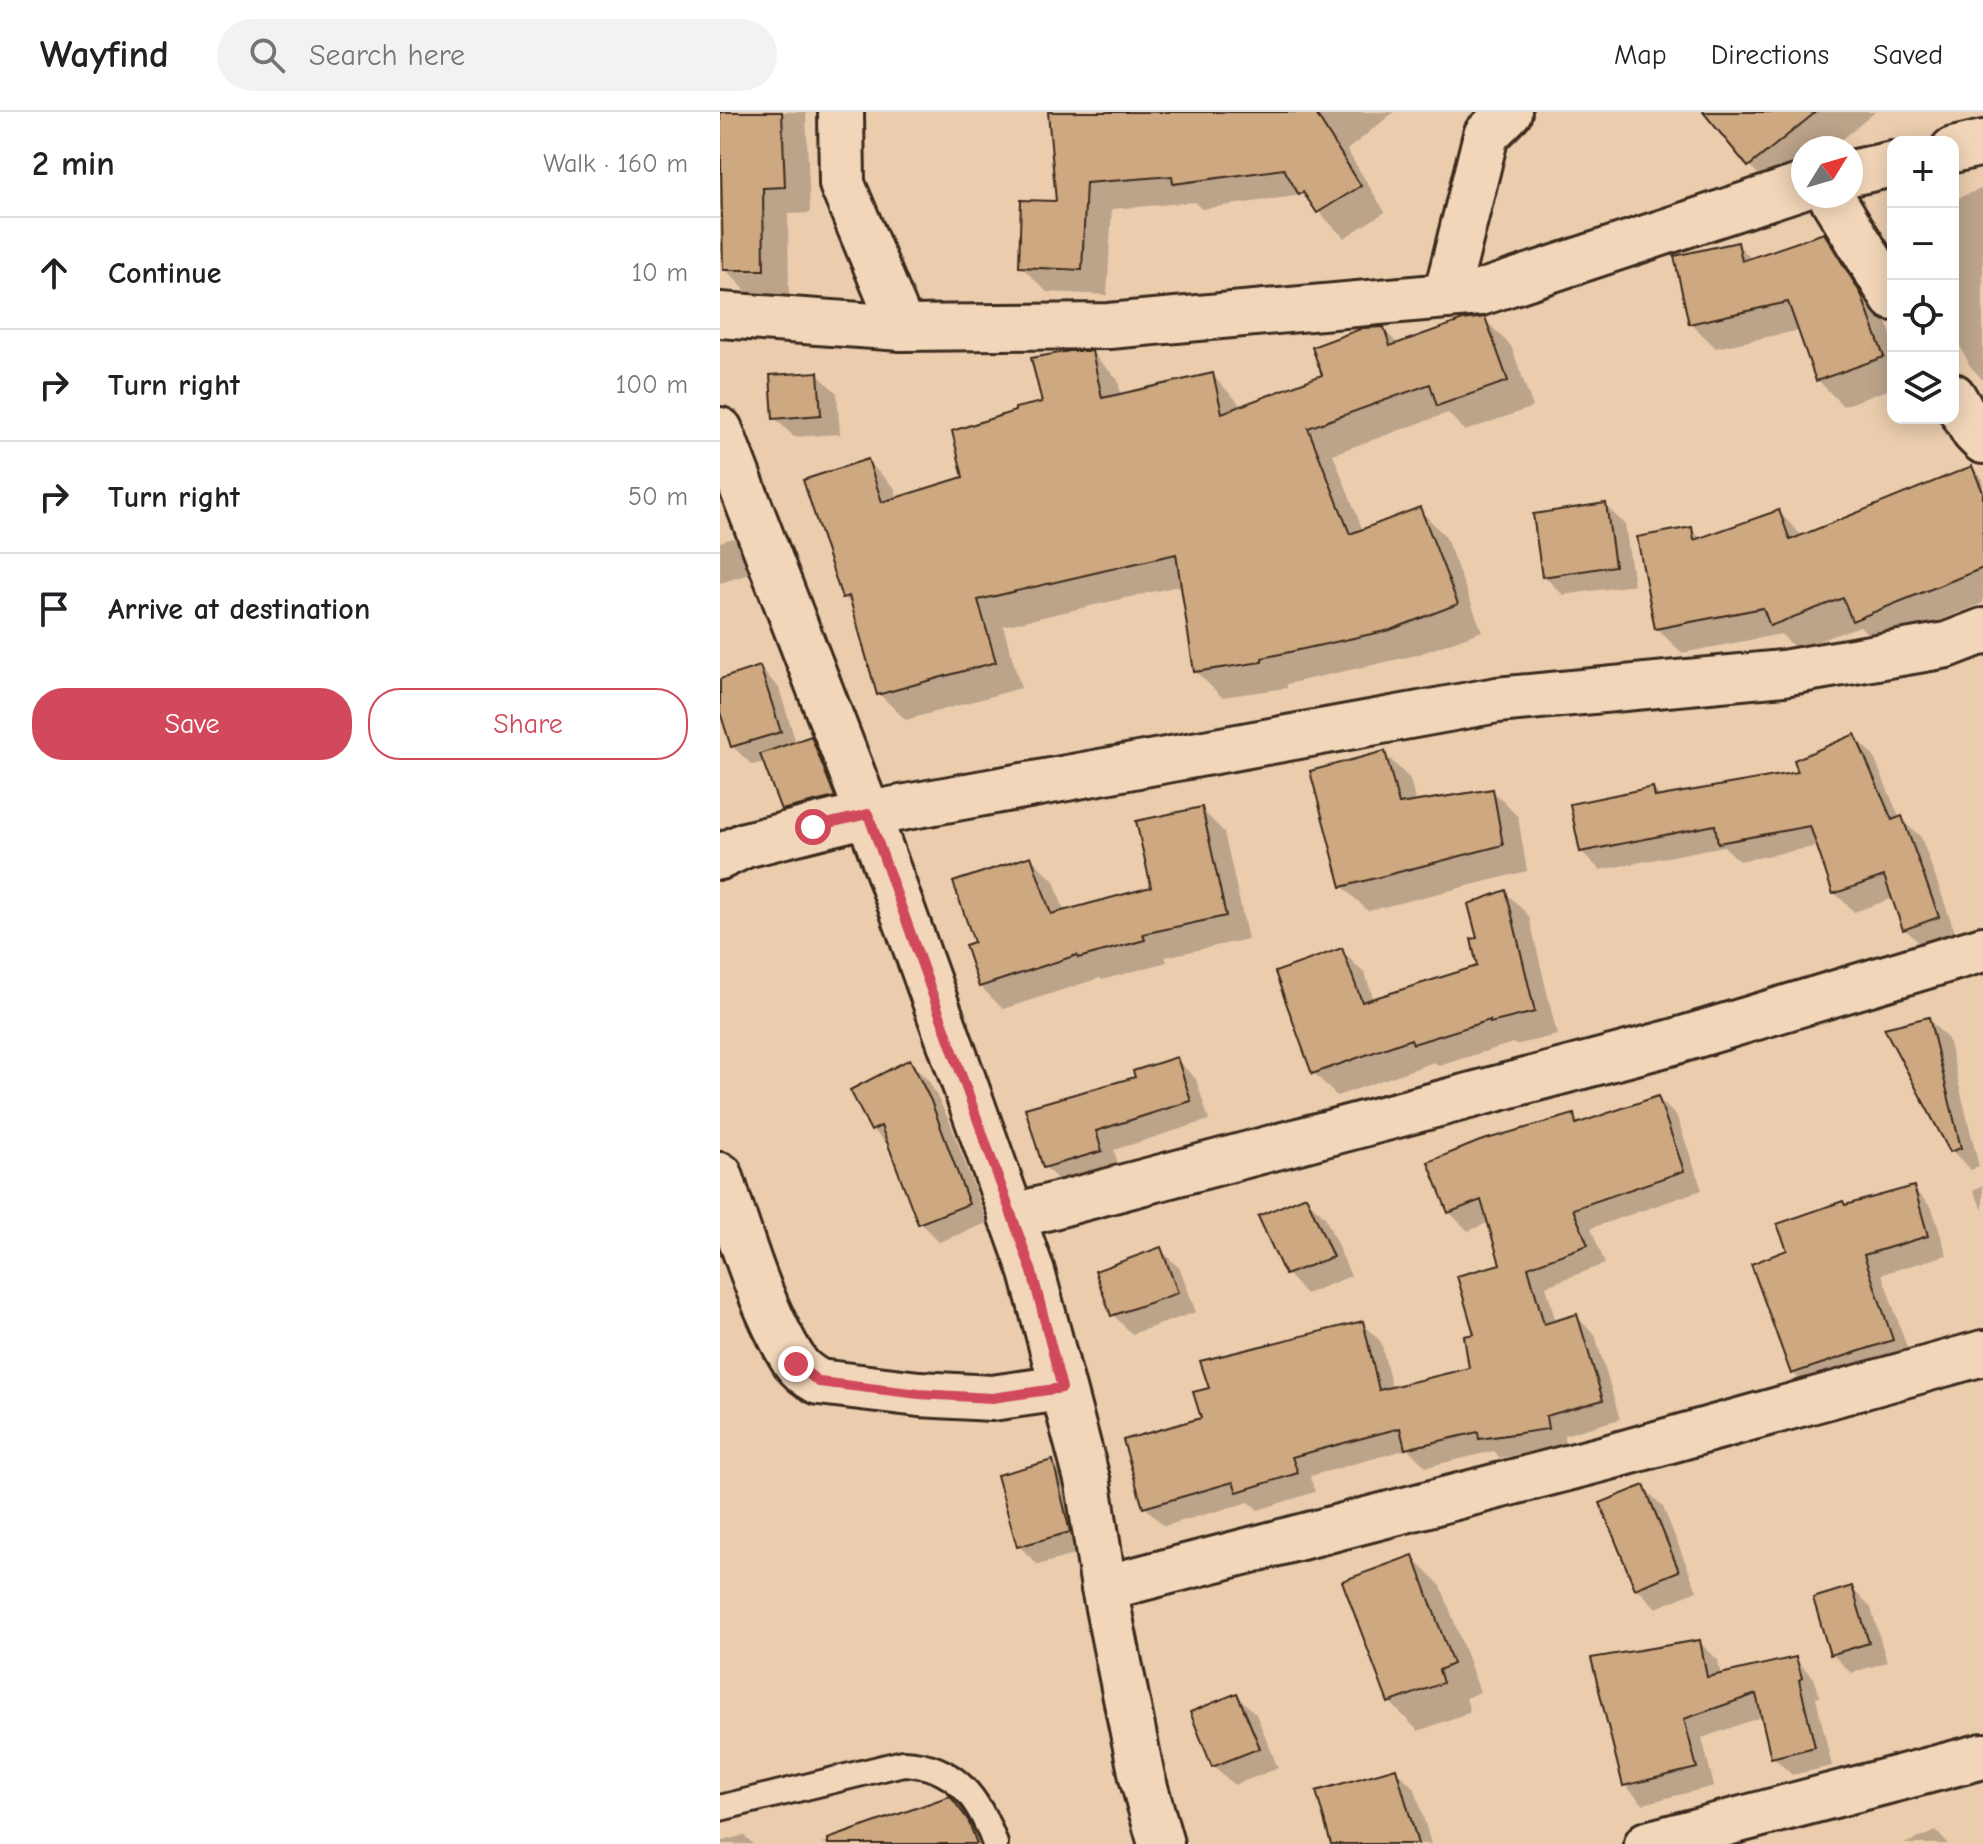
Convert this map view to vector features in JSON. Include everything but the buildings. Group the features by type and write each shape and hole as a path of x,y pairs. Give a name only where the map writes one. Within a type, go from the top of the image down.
{"street":[{"path":"841,112 842,184 902,328"},
{"path":"1446,296 1486,135 1509,112"},
{"path":"1959,149 1983,143"},
{"path":"1863,170 1887,165"},
{"path":"720,315 902,328 1109,326 1480,293 1791,190"},
{"path":"1838,208 1887,288"},
{"path":"1959,406 1983,441"},
{"path":"720,430 868,814 1032,1272 1088,1483 1104,1588 1142,1777 1161,1844"},
{"path":"720,857 745,845 868,814 1497,700 1783,673 1947,645 1983,631"},
{"path":"1011,1217 1673,1042 1983,949"},
{"path":"720,1175 758,1285 796,1364 812,1378 819,1382 919,1394 992,1398 1062,1388"},
{"path":"1104,1588 1606,1458 1983,1353"},
{"path":"1647,1844 1983,1756"}],"lane":[{"path":"720,1808 903,1763 917,1764 954,1780 978,1803 995,1844"}],"route":[{"path":"796,1364 819,1382 919,1394 992,1398 1062,1388 1032,1272 868,814 813,827"}]}
